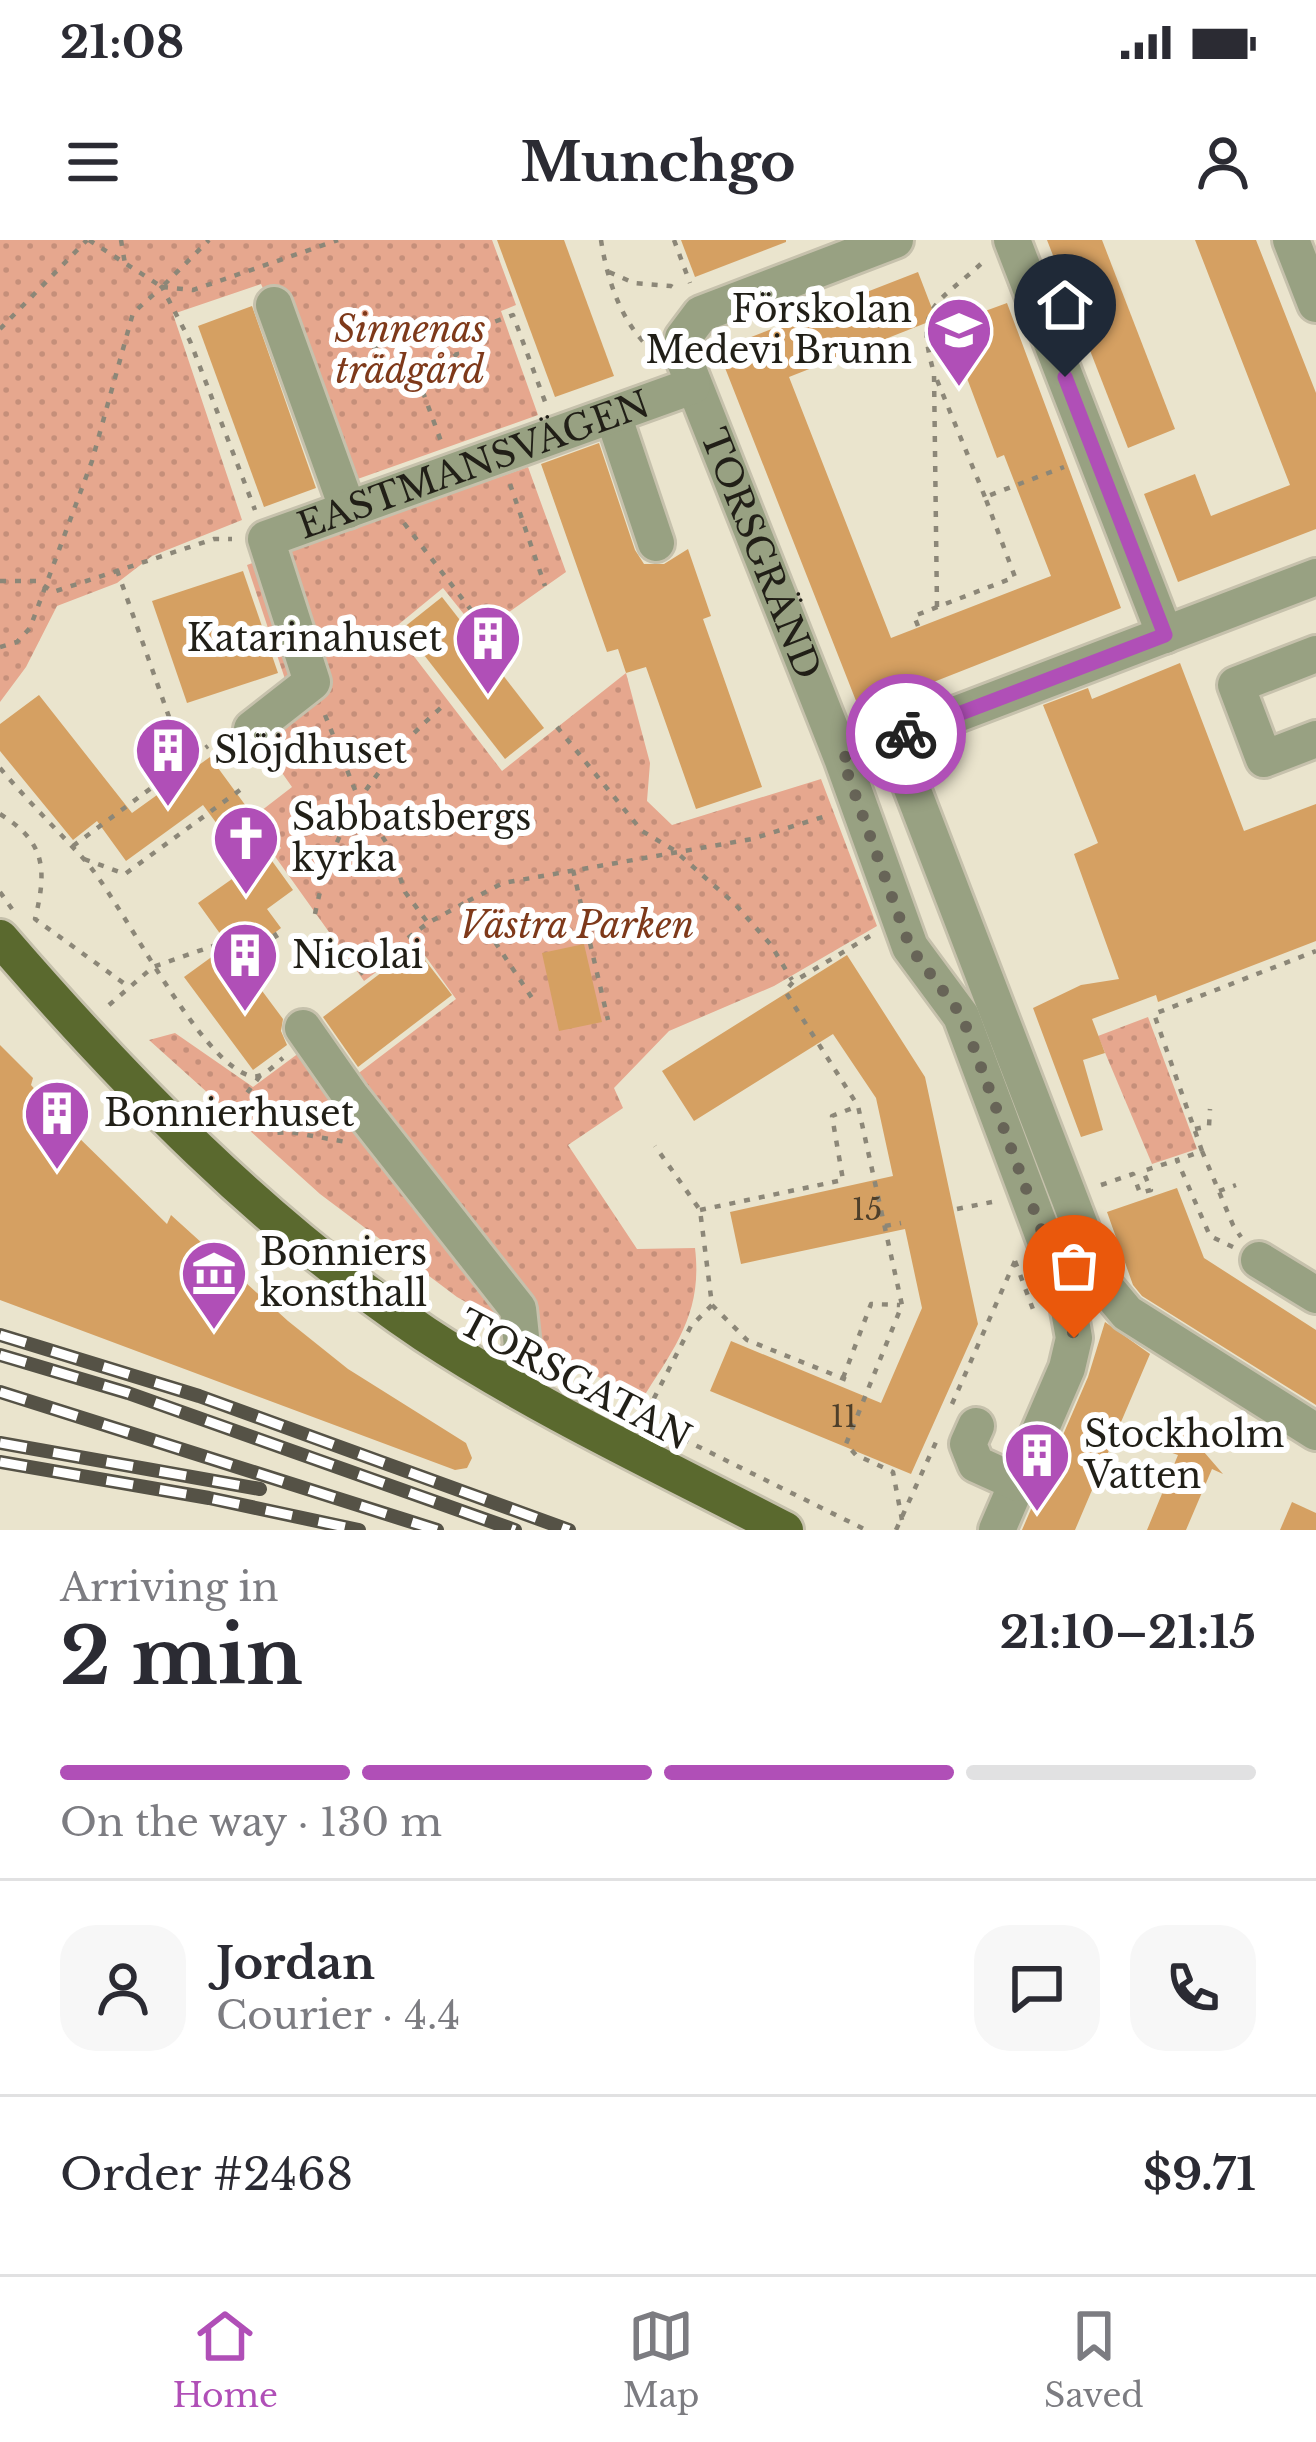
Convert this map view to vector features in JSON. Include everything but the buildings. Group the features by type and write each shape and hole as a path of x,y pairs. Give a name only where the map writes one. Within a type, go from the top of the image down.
{"main road":[{"name":"TORSGATAN","path":"8,925 94,1047 259,1203 369,1294 507,1384 785,1530"}],"street":[{"path":"692,299 895,240"},
{"path":"1004,245 1165,635"},
{"name":"TORSGRÄND","path":"692,299 683,338 692,386 842,758 910,947 962,1016 1072,1319 1074,1338 1067,1368 997,1530"},
{"path":"274,305 348,510"},
{"name":"EASTMANSVÄGEN","path":"312,682 266,539 692,386"},
{"path":"613,415 656,543"},
{"path":"842,758 1316,578"},
{"path":"1316,654 1236,685 1264,759 1316,739"},
{"path":"252,729 312,682"},
{"path":"893,739 1102,1283 1127,1313 1316,1432"},
{"path":"307,1032 518,1309 522,1346 507,1384"},
{"path":"1259,1260 1316,1295"},
{"path":"961,1423 976,1464 1018,1483"}],"path":[{"path":"0,328 88,240 162,287 193,290 338,240"},
{"path":"121,240 125,263"},
{"path":"0,647 17,641 30,628 50,591 133,313 209,240"},
{"path":"602,240 606,271 635,336 663,360"},
{"path":"674,240 692,299"},
{"path":"918,626 914,616 1016,577 924,337 927,314 1004,245"},
{"path":"606,271 634,283 671,286 692,299"},
{"path":"50,591 214,538 266,539 190,341 162,287"},
{"path":"304,387 367,363 382,336 398,326 421,325 453,337 513,315 557,435"},
{"path":"367,363 376,378 394,386 420,384 457,354 453,337"},
{"path":"934,373 938,607"},
{"path":"420,384 452,472"},
{"path":"500,455 545,586"},
{"path":"985,497 1067,466"},
{"path":"383,497 485,628"},
{"path":"117,571 173,731 189,758"},
{"path":"0,581 37,580 50,591"},
{"path":"312,682 359,800 391,850 405,892 428,923"},
{"path":"316,914 338,836 359,800 398,746 444,705"},
{"path":"557,727 642,831 674,850 735,904 771,945 793,982"},
{"path":"71,848 208,746"},
{"path":"0,768 84,859 153,967 221,1054 249,1076 260,1076"},
{"path":"84,859 124,874 240,790"},
{"path":"360,974 428,923 503,884 752,838 840,812"},
{"path":"0,814 22,828 43,869 35,919 129,987"},
{"path":"573,870 608,1020"},
{"path":"0,892 8,925"},
{"path":"468,901 532,998"},
{"path":"885,926 793,982 785,992 858,1106 885,1226 902,1305 846,1444 856,1455 893,1472 902,1520"},
{"path":"274,933 279,940"},
{"path":"109,1005 153,967 230,940"},
{"path":"1259,1260 1233,1225 1154,1014 1316,951"},
{"path":"307,1032 247,1093 262,1125 272,1133 291,1132 394,1150"},
{"path":"700,1210 843,1180 832,1116 858,1106"},
{"path":"1195,1130 1209,1126 1210,1108"},
{"path":"655,1146 700,1210 712,1305 747,1340 852,1382"},
{"path":"1097,1186 1133,1174 1140,1193 1150,1190 1143,1171 1202,1151"},
{"path":"1177,1160 1210,1237 1259,1260"},
{"path":"1219,1191 1236,1185"},
{"path":"957,1209 992,1202"},
{"path":"885,1226 901,1222"},
{"path":"961,1423 1016,1261"},
{"path":"843,1378 871,1304 902,1305"},
{"path":"646,1412 691,1325 712,1305"},
{"name":"TORSGATAN","path":"637,1416 657,1426"},
{"name":"TORSGATAN","path":"677,1436 866,1530"},
{"path":"896,1530 937,1439"}],"green space":[{"name":"Sinnenas trädgård","path":"0,240 492,240 516,305 501,311 538,415 352,481 261,284 173,314 242,520 152,556 117,583 57,606 26,667 0,702"},
{"name":"Västra Parken","path":"528,467 566,572 479,633 443,588 393,629 502,771 626,673 650,763 647,801 672,825 821,779 877,926 774,986 669,1031 614,1088 623,1108 568,1145 637,1249 695,1248 690,1311 675,1347 641,1401 457,1297 320,1194 149,1040 175,1033 253,1087 307,1047 339,1088 456,999 416,943 364,981 274,855 281,848 257,814 292,787 242,716 285,679 247,565"},
{"path":"1148,1017 1197,1149 1152,1164 1098,1036"}],"railway":[{"path":"0,1335 199,1396 569,1530"},
{"path":"0,1355 128,1393 515,1530"},
{"path":"0,1392 437,1530"},
{"path":"0,1443 260,1489"},
{"path":"0,1462 359,1530"}],"way so far":[{"path":"906,734 842,758 910,947 962,1016 1067,1299 1074,1338"}],"place":[{"name":"Förskolan Medevi Brunn","path":"959,389"},
{"name":"Katarinahuset","path":"488,697"},
{"name":"Slöjdhuset","path":"168,809"},
{"name":"Sabbatsbergs kyrka","path":"246,897"},
{"name":"Nicolai","path":"245,1014"},
{"name":"Bonnierhuset","path":"57,1172"},
{"name":"Bonniers konsthall","path":"214,1332"},
{"name":"Stockholm Vatten","path":"1037,1514"}],"route":[{"path":"906,734 1165,635 1065,377"}]}
